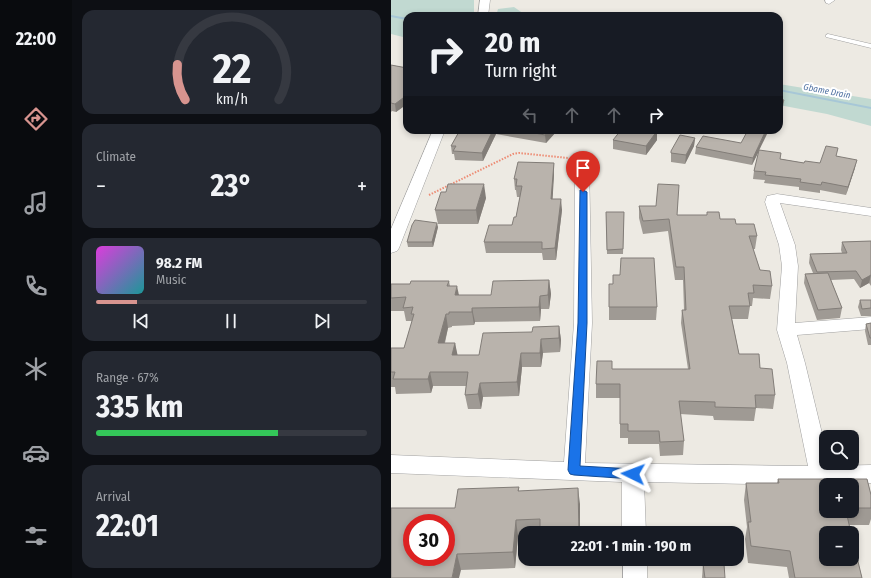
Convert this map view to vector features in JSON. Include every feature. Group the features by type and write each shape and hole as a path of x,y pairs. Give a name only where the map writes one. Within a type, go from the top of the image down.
{"street":[{"path":"484,12 485,0"},
{"path":"391,248 437,134"},
{"path":"574,470 583,323 583,162 580,159"},
{"path":"821,476 796,363 786,330 790,266 787,245 772,199 777,198 871,212"},
{"path":"786,330 871,323"},
{"path":"391,464 574,470 633,474 821,476 871,474"},
{"path":"633,474 634,526"},
{"path":"635,566 635,578"}],"lane":[{"path":"828,36 871,46"}],"path":[{"path":"409,205 513,154 580,159"}],"shaded area":[{"path":"391,0 474,0 474,12 403,12 403,37 391,34"},
{"path":"514,7 521,12 497,12 498,9"},
{"path":"783,85 871,99 871,126 827,114 783,106"}],"building":[{"path":"391,65 403,67 403,98 395,104 391,103"},
{"path":"458,134 491,134 482,153 453,151 456,146 451,146"},
{"path":"618,134 655,134 646,146 613,140"},
{"path":"746,134 764,134 753,158 696,147 703,136 741,143"},
{"path":"680,135 695,138 686,155 671,153"},
{"path":"826,146 838,148 836,156 857,160 848,187 822,182 821,185 800,182 801,179 765,175 766,172 754,171 759,150 781,153 780,159 804,163 805,161 820,163"},
{"path":"518,162 554,163 551,199 561,199 555,248 542,249 542,242 484,242 489,225 512,225 514,217 516,217 522,186 516,186 517,179 514,179"},
{"path":"448,184 484,184 476,210 435,210 441,192 446,192"},
{"path":"658,184 679,185 677,215 707,215 707,212 719,212 720,219 735,219 736,224 754,224 757,236 749,236 760,270 770,271 772,286 753,285 754,293 748,293 750,306 729,306 739,354 759,354 760,368 772,369 775,395 755,395 756,408 715,407 715,402 679,401 684,441 660,442 659,431 628,431 628,424 620,424 620,384 596,384 597,361 612,361 612,369 690,369 682,310 686,310 684,267 676,267 669,219 643,221 639,206 656,206"},
{"path":"606,212 624,212 623,249 607,250"},
{"path":"415,220 437,223 432,242 407,242"},
{"path":"871,241 871,275 862,280 856,271 817,272 810,254 847,253 842,242"},
{"path":"621,258 654,258 657,307 609,307 609,284 613,284 613,275 620,275"},
{"path":"828,273 842,308 818,310 805,274"},
{"path":"549,280 548,295 540,296 539,307 472,308 472,312 449,312 449,314 446,314 438,343 455,343 452,355 479,355 483,333 532,332 533,327 559,326 559,338 541,339 540,353 521,353 517,382 480,383 478,394 465,395 468,372 430,372 428,379 393,379 395,372 391,372 391,348 404,348 414,314 411,314 413,307 403,308 406,297 391,298 391,284 410,284 411,281 449,281 447,286 457,286 455,295 491,295 493,281"},
{"path":"860,300 871,300 871,308 862,309"},
{"path":"871,323 871,338 870,338 866,324"},
{"path":"778,479 819,479 819,518 848,518 849,526 819,526 819,566 859,566 862,578 795,578 790,551 751,546 748,522 751,522 746,483 779,483"},
{"path":"859,479 867,479 871,495 871,508 859,508"},
{"path":"519,487 518,491 578,488 579,526 540,526 540,519 516,520 513,552 457,554 455,564 455,514 403,514 403,566 454,566 452,578 391,578 391,508 455,508 458,489"},
{"path":"703,566 724,566 725,578 705,578"}],"waterway":[{"name":"Gbame Drain","path":"391,16 403,18"},
{"name":"Gbame Drain","path":"783,91 871,108"}],"route":[{"path":"583,192 583,323 574,470 633,474"}]}
